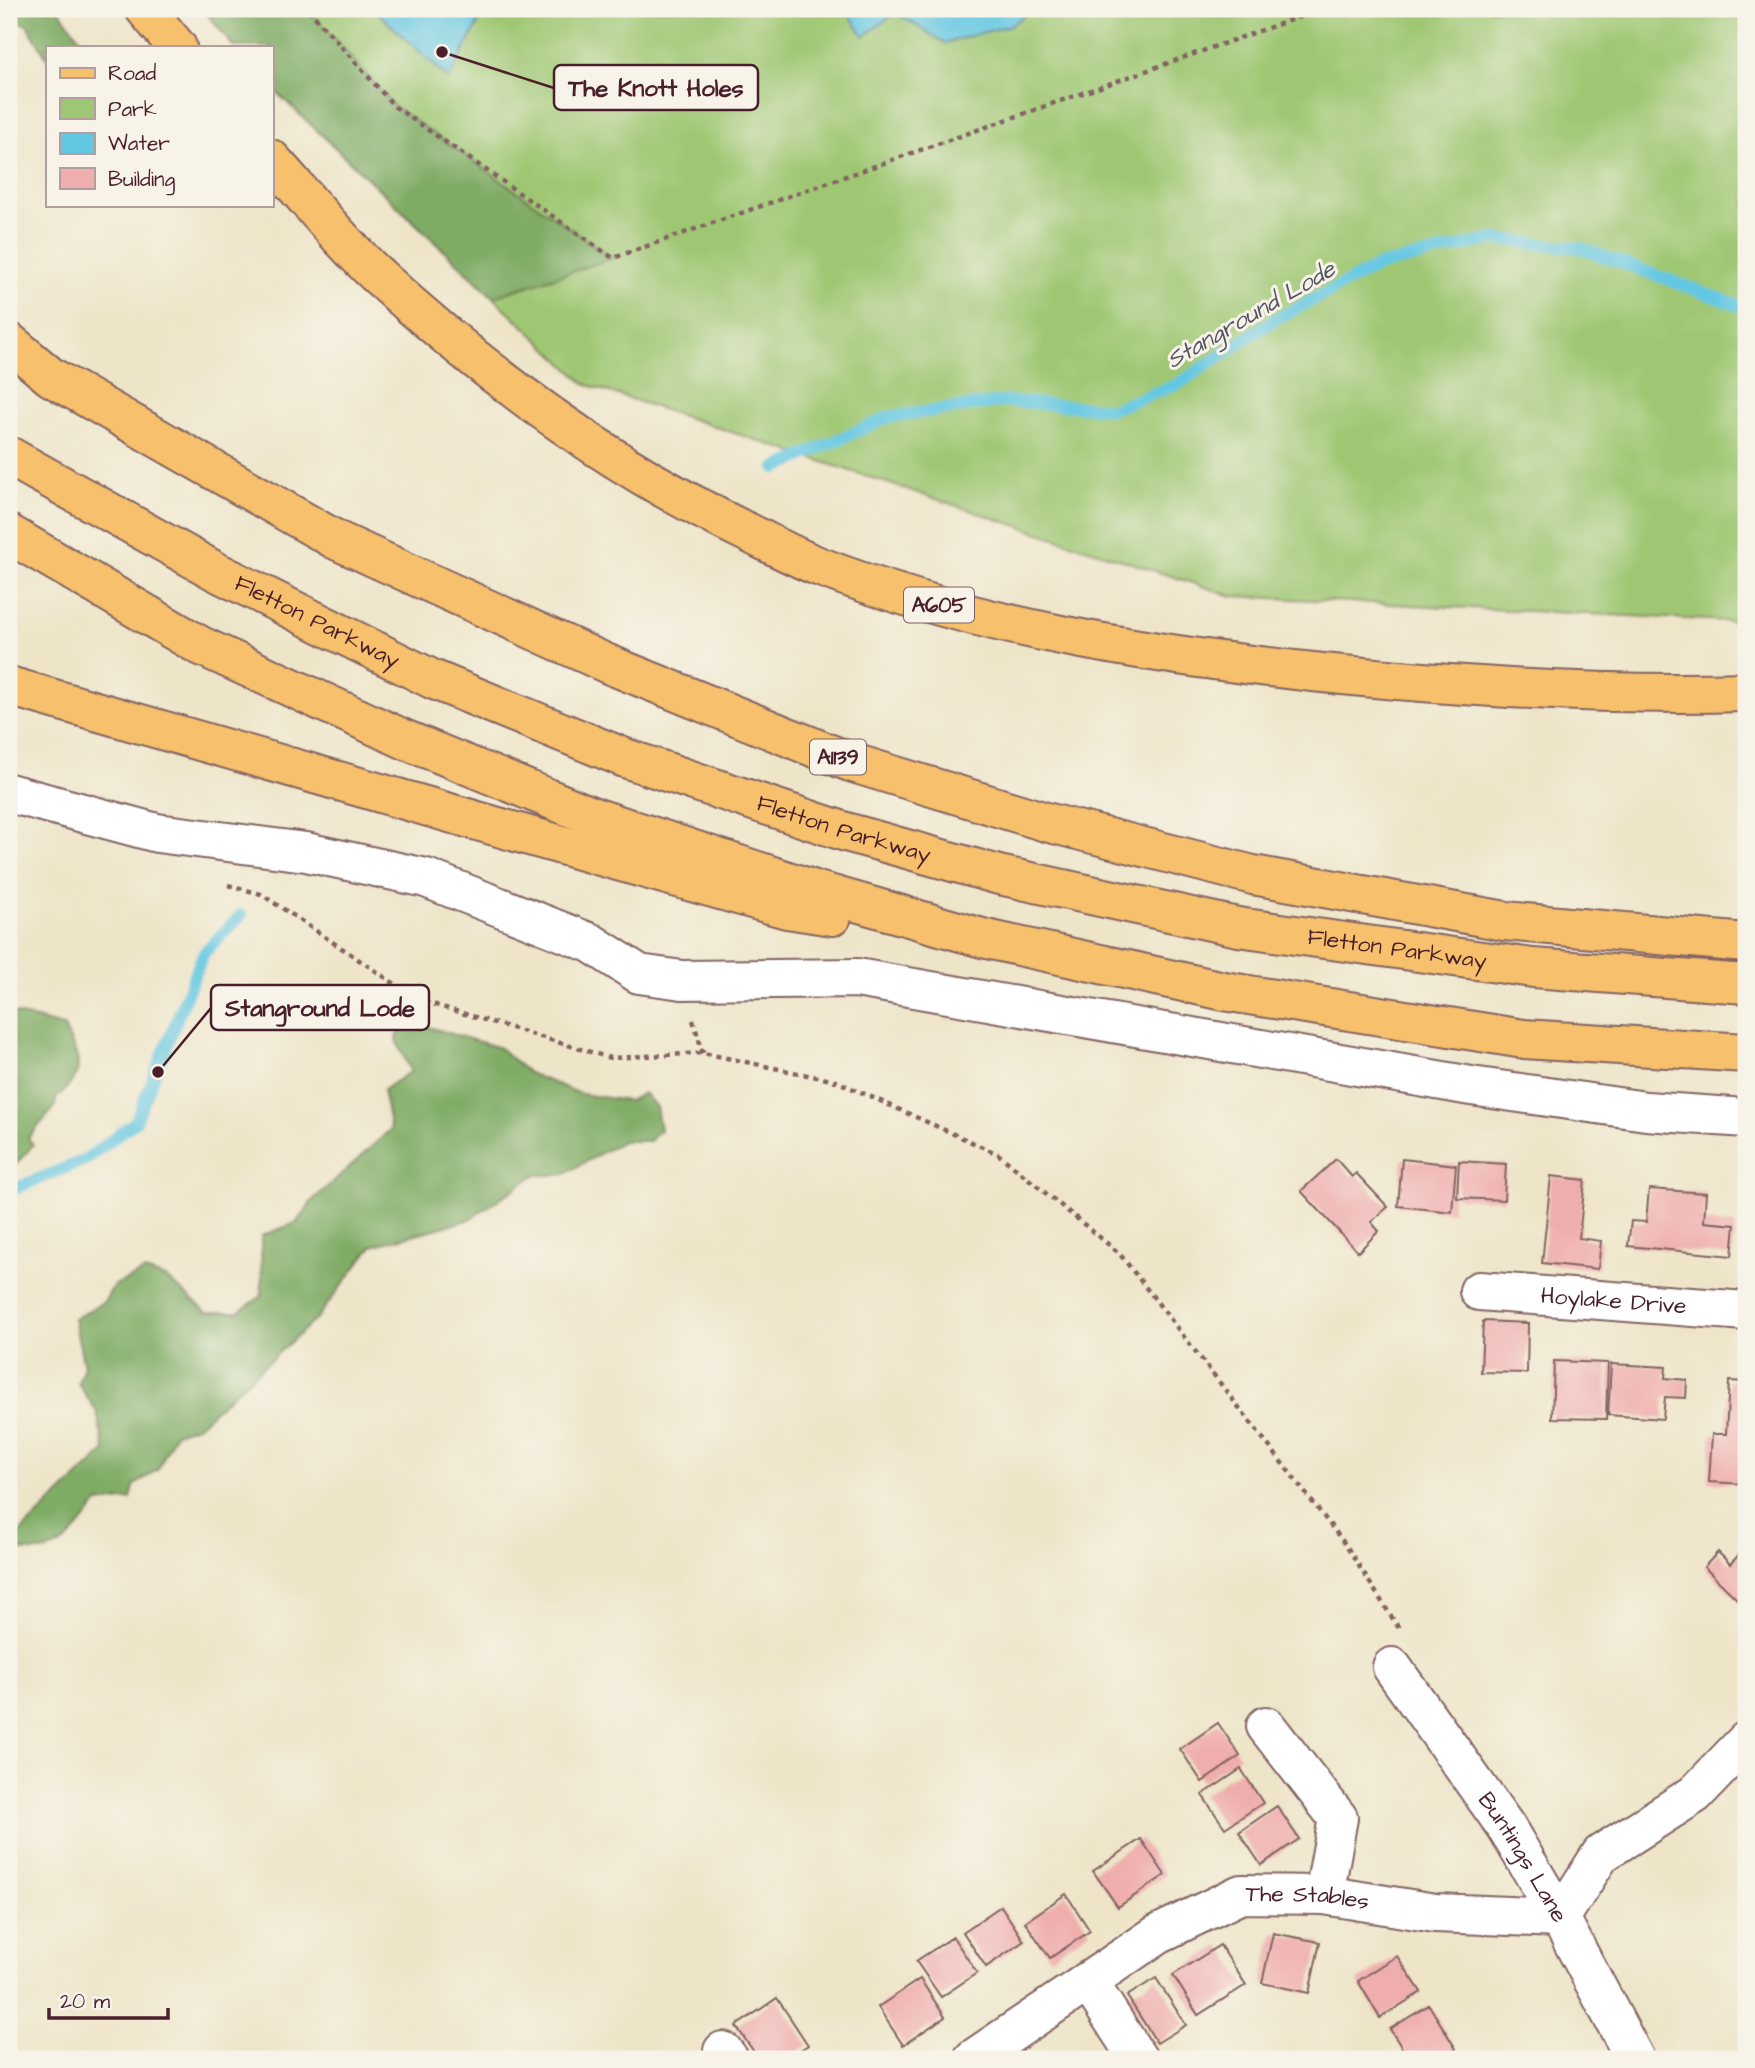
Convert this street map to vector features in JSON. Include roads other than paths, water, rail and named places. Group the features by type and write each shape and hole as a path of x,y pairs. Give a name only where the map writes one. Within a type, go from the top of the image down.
{"main road":[{"path":"145,9 176,46"},
{"name":"A605","path":"273,161 373,272 478,360 622,463 702,511 816,566 939,605 1086,642 1251,665 1447,686 1633,695 1746,692"},
{"name":"A1139","path":"9,342 51,377 337,540 608,664 850,762 1046,822 1253,875 1505,921 1746,943"},
{"name":"Fletton Parkway","path":"9,456 217,572 432,679 625,758 846,832 999,875 1238,927 1533,968 1746,984"},
{"path":"9,534 199,645 406,740 594,817 818,891 982,938 1224,991 1524,1040 1746,1053"},
{"path":"9,686 338,779 494,828 787,909 982,938"}],"street":[{"path":"9,793 157,833 306,852 426,878 592,943 639,974 682,980 857,978 1471,1086 1646,1111 1746,1118"},
{"path":"1524,1040 1746,1065"},
{"name":"Hoylake Drive","path":"1479,1291 1746,1311"},
{"name":"Buntings Lane","path":"1398,1652 1560,1918 1634,2059"},
{"path":"1266,1726 1338,1818 1324,1895"},
{"path":"1560,1918 1601,1854 1695,1794 1746,1741"},
{"name":"The Stables","path":"973,2059 1158,1934 1241,1894 1324,1895 1435,1913 1560,1918"},
{"path":"1088,1981 1138,2059"}],"water":[{"path":"374,9 477,9 478,24 449,79"},
{"path":"845,9 1033,9 1011,25 945,43 896,13 864,36"}],"waterway":[{"name":"Stanground Lode","path":"776,468 888,417 1006,401 1112,409 1178,384 1272,321 1378,266 1493,239 1581,248 1746,308"},
{"name":"Stanground Lode","path":"9,1191 85,1160 136,1121 203,954 241,915"}],"place":[{"name":"The Knott Holes","path":"442,52"},
{"name":"Stanground Lode","path":"158,1072"}]}
